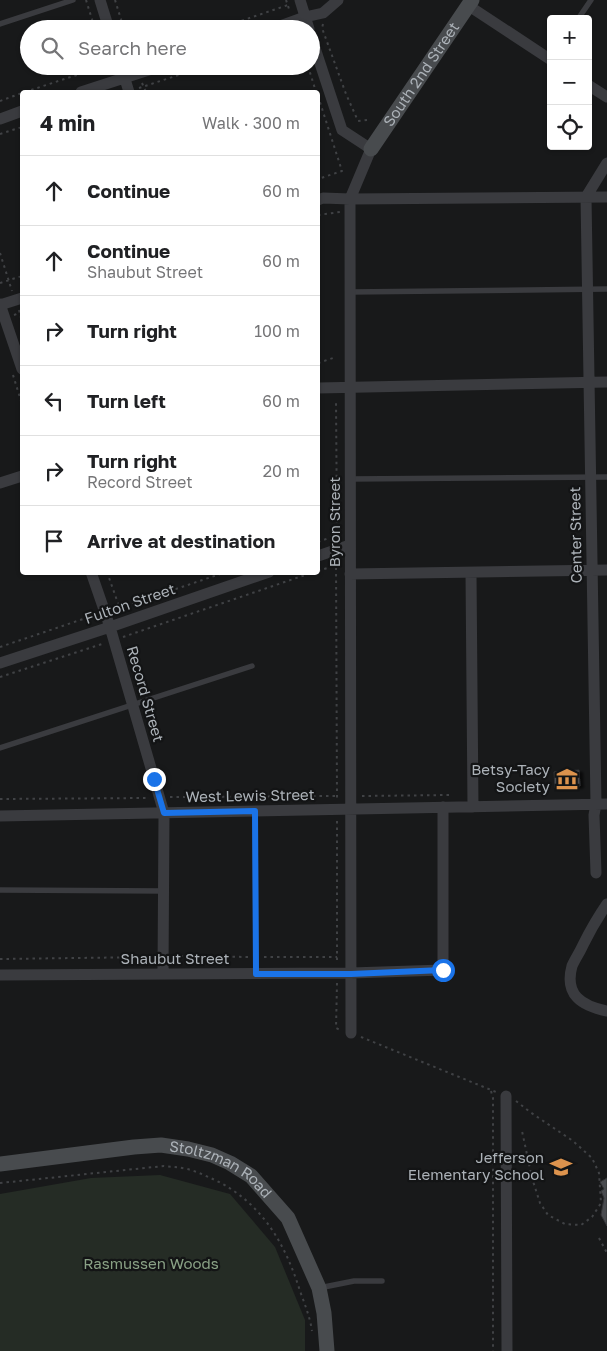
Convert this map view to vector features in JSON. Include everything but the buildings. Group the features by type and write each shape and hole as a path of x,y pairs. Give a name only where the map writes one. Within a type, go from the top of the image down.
{"street":[{"path":"100,0 106,20"},
{"path":"300,0 306,20"},
{"path":"311,20 319,14 323,14 338,0"},
{"path":"470,3 547,57"},
{"name":"South 2nd Street","path":"371,149 470,3"},
{"path":"320,63 342,130 371,149"},
{"path":"123,75 128,90"},
{"path":"87,90 133,75"},
{"path":"592,88 607,97"},
{"path":"0,119 20,113"},
{"name":"Byron Street","path":"351,1033 350,199 371,149"},
{"path":"586,198 607,163"},
{"path":"320,199 607,197"},
{"name":"Center Street","path":"586,198 592,571 601,804 594,815 596,873"},
{"path":"19,299 0,305 20,363"},
{"path":"320,388 607,382"},
{"path":"0,483 20,477"},
{"path":"320,555 350,545"},
{"path":"350,574 607,570"},
{"path":"471,573 473,801"},
{"name":"Record Street","path":"93,575 164,813 163,974"},
{"name":"Fulton Street","path":"0,663 261,575"},
{"name":"West Lewis Street","path":"0,816 444,807 473,801 601,804"},
{"name":"Shaubut Street","path":"0,975 351,974 443,970 444,807"},
{"path":"607,904 573,965 570,980 577,999 586,1005 607,1011"},
{"path":"506,1096 507,1351"},
{"name":"Stoltzman Road","path":"0,1164 161,1145 212,1155 230,1163 251,1176 288,1218 319,1288 324,1312 327,1351"}],"lane":[{"path":"0,24 73,0"},
{"path":"581,15 591,0"},
{"path":"350,292 607,289"},
{"path":"350,479 607,477"},
{"path":"0,748 252,666"},
{"path":"255,811 256,974"},
{"path":"0,890 164,891"},
{"path":"319,1288 354,1281 382,1281"}],"path":[{"path":"86,0 92,20"},
{"path":"114,0 121,20"},
{"path":"244,20 288,5"},
{"path":"319,14 346,94 358,121 367,120"},
{"path":"33,90 77,75"},
{"path":"135,90 179,75"},
{"path":"311,75 315,90"},
{"path":"0,101 20,94"},
{"path":"320,102 342,171 320,178"},
{"path":"0,134 20,128"},
{"path":"0,253 9,280 19,299"},
{"path":"0,283 20,277"},
{"path":"320,362 336,357"},
{"path":"336,400 336,1028 351,1033"},
{"path":"320,541 336,535"},
{"path":"320,570 350,560"},
{"path":"108,575 128,635"},
{"path":"0,677 305,575"},
{"path":"0,799 351,796 473,801"},
{"path":"491,1090 493,1351"},
{"path":"0,1183 164,1166 188,1169 208,1176 230,1187 266,1219 282,1246 295,1274 308,1313 312,1333"},
{"path":"599,1238 607,1253"}],"green space":[{"name":"Rasmussen Woods","path":"160,1175 230,1194 275,1247 305,1320 305,1351 0,1351 0,1194 91,1178"}],"place":[{"name":"Betsy-Tacy Society","path":"567,779"},
{"name":"Jefferson Elementary School","path":"561,1167"}],"route":[{"path":"154,779 164,813 255,811 256,974 351,974 443,970"}]}
